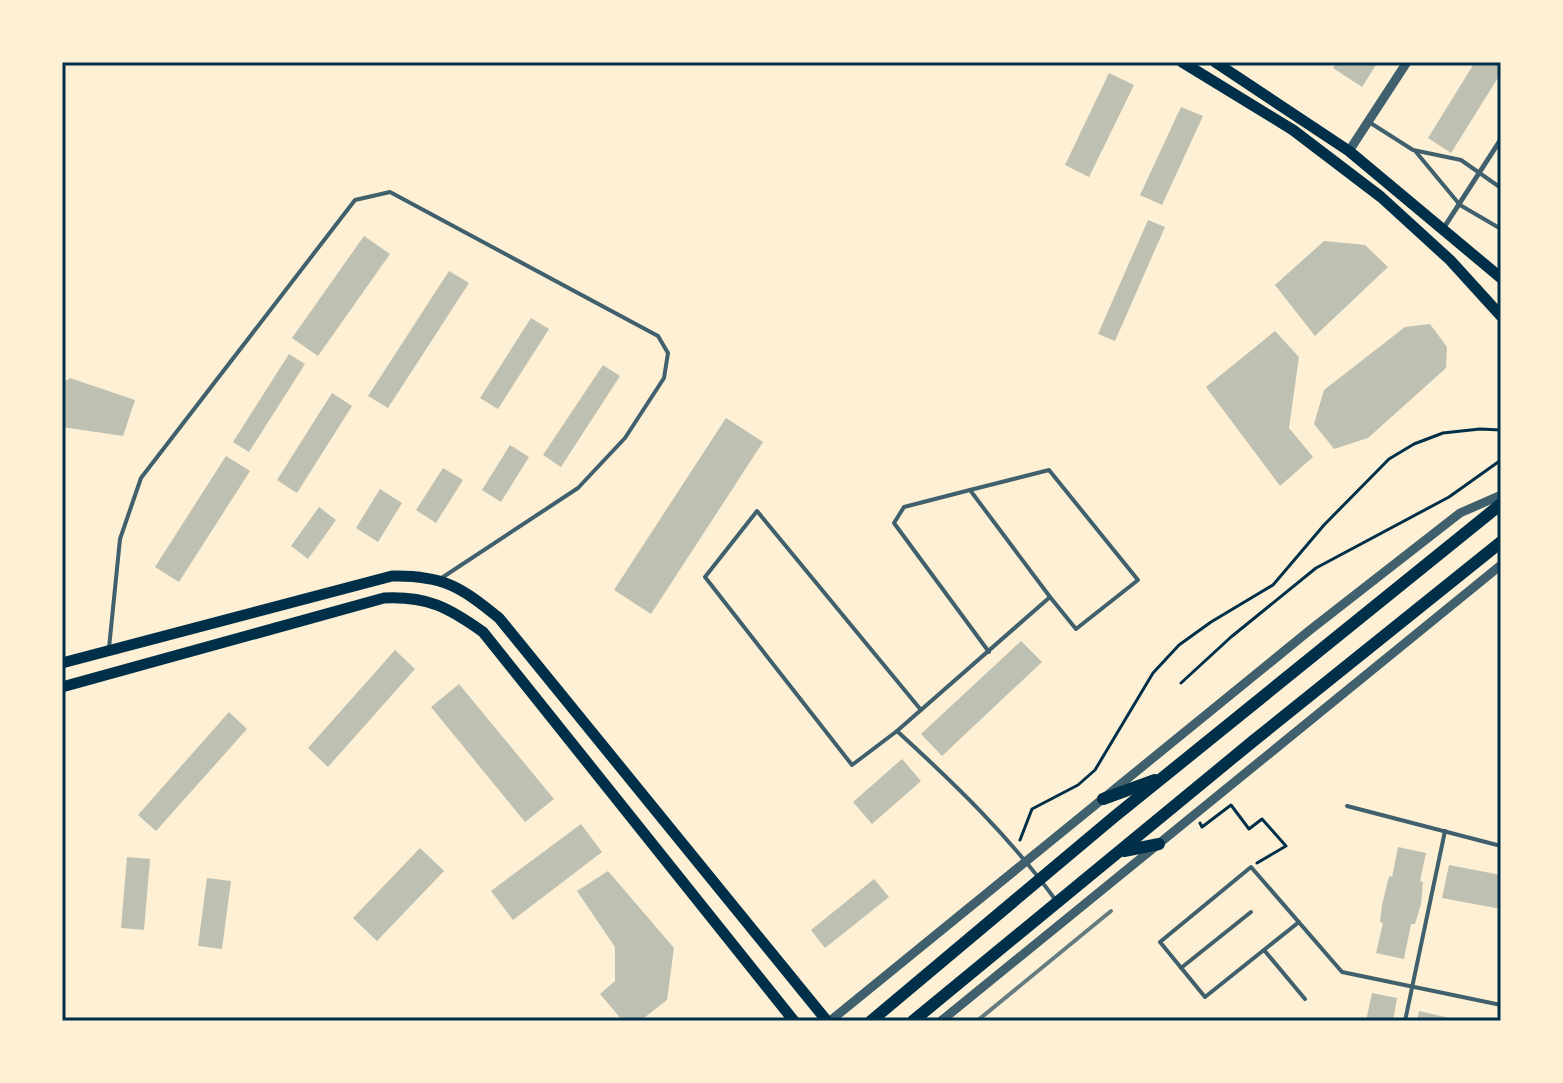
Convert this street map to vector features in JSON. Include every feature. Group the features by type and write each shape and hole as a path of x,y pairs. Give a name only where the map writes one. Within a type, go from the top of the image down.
{"highway":[{"path":"871,1021 1162,778 1501,504"},
{"path":"913,1021 1501,542"},
{"path":"1103,799 1162,778"},
{"path":"1120,852 1159,844"}],"main road":[{"path":"1182,62 1293,130 1381,197 1450,260 1501,316"},
{"path":"1215,62 1349,151 1501,278"},
{"path":"62,663 392,576 418,575 440,579 471,595 499,618 829,1021"},
{"path":"62,687 384,598 409,597 430,601 458,614 483,632 794,1021"}],"street":[{"path":"1349,151 1407,62"},
{"path":"1442,230 1501,139"},
{"path":"829,1021 1310,630 1460,513 1501,495"},
{"path":"941,1021 1501,565"}],"lane":[{"path":"1369,122 1414,150 1460,205 1501,229"},
{"path":"1414,150 1461,160 1501,188"},
{"path":"108,650 120,539 141,478 355,200 390,192 658,336 668,353 664,378 625,438 578,488 440,579"},
{"path":"970,490 1076,629 1138,580 1049,470 970,490 904,507 894,523 989,652"},
{"path":"921,710 757,511 705,577 852,765 897,731 989,652 1050,597"},
{"path":"897,731 951,780 1016,848 1058,903"},
{"path":"1347,806 1501,846"},
{"path":"1405,1021 1445,831"},
{"path":"1299,922 1205,997 1160,942 1251,867 1299,922 1342,972 1501,1005"},
{"path":"1181,968 1251,912"},
{"path":"1264,950 1305,999"}],"path":[{"path":"1016,848 1032,809 1078,785 1095,770 1153,673 1179,645 1273,585 1324,525 1389,459 1414,444 1443,433 1501,430"},
{"path":"1181,683 1231,637 1316,568 1449,497 1501,460"},
{"path":"1202,827 1231,805 1249,829 1262,819 1286,846 1251,867"}],"building":[{"path":"1337,62 1378,62 1362,87 1333,68"},
{"path":"1475,62 1493,62 1501,67 1501,73 1451,153 1428,138"},
{"path":"1109,73 1134,85 1089,177 1065,165"},
{"path":"1181,107 1203,116 1162,205 1140,195"},
{"path":"1148,220 1165,227 1115,341 1098,334"},
{"path":"364,236 390,254 318,356 292,338"},
{"path":"1324,241 1365,245 1388,267 1315,336 1275,285"},
{"path":"449,271 469,283 388,408 368,396"},
{"path":"531,318 549,329 498,409 480,398"},
{"path":"1430,324 1447,347 1446,368 1368,438 1334,449 1314,424 1324,390 1405,327"},
{"path":"1275,331 1299,357 1289,428 1313,457 1280,486 1206,387"},
{"path":"289,354 305,364 249,452 233,442"},
{"path":"603,365 620,376 561,467 543,455"},
{"path":"70,378 135,400 123,436 62,427 62,383"},
{"path":"332,393 352,406 297,493 277,480"},
{"path":"726,418 763,442 651,614 614,590"},
{"path":"510,445 529,457 501,502 482,490"},
{"path":"226,456 250,471 179,582 155,567"},
{"path":"443,468 463,480 436,523 416,510"},
{"path":"380,489 402,503 378,542 356,528"},
{"path":"319,507 336,520 308,559 291,546"},
{"path":"1021,641 1042,662 942,756 921,734"},
{"path":"395,650 415,669 328,767 308,748"},
{"path":"459,684 554,799 525,822 431,707"},
{"path":"229,712 247,729 156,831 138,815"},
{"path":"902,759 921,781 872,824 853,802"},
{"path":"581,824 602,852 513,920 491,891"},
{"path":"1398,847 1426,853 1420,881 1423,882 1421,904 1415,924 1411,924 1404,959 1376,953 1383,923 1380,922 1382,905"},
{"path":"420,848 444,871 377,941 353,918"},
{"path":"127,857 150,859 144,930 121,928"},
{"path":"1449,865 1501,875 1501,909 1442,898"},
{"path":"608,871 674,948 667,1000 640,1021 623,1021 600,994 615,981 615,947 577,891"},
{"path":"207,878 231,881 222,949 198,946"},
{"path":"874,879 889,897 825,948 811,930"},
{"path":"1372,993 1397,998 1393,1021 1366,1021"},
{"path":"1419,1011 1458,1020 1458,1021 1417,1021"}],"railway":[{"path":"977,1021 1111,911"}]}
